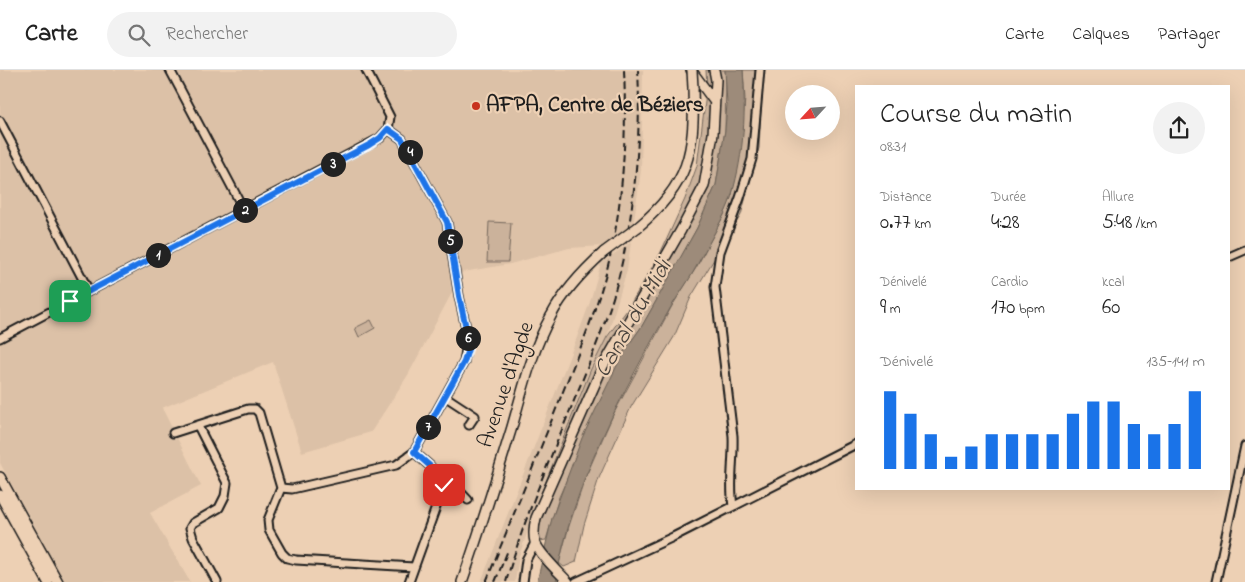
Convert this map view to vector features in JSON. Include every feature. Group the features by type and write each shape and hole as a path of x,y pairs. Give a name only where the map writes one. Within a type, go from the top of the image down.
{"main road":[{"name":"Avenue d'Agde","path":"462,582 483,524 534,352 551,316 567,290 585,270 604,252 638,227 665,202 683,175 690,152 694,120 691,70"},
{"path":"691,70 714,101"},
{"path":"566,580 537,546 534,531 536,518 603,366 704,186 713,134 716,80 714,70"},
{"path":"0,477 58,582"},
{"path":"0,495 48,582"}],"street":[{"path":"170,70 244,210"},
{"path":"0,338 380,138 388,129 390,117 366,70"},
{"path":"733,506 730,489 734,449 733,436 715,287 720,252 752,159 760,70"},
{"path":"0,120 89,291"},
{"path":"281,488 292,489 396,465 414,452 446,397 464,362 468,349 468,337 455,276 447,222 402,139 388,129"},
{"path":"1230,257 1245,250"},
{"path":"446,397 475,416 469,425"},
{"path":"173,433 248,409 255,409 260,414 281,488 268,520 269,530 282,553 287,558 414,567"},
{"path":"198,426 227,483 225,496 219,508 193,523 190,528 193,538 217,582"},
{"path":"576,582 674,537 855,445"},
{"path":"1216,582 1245,446"},
{"path":"414,452 430,466 444,485"},
{"path":"444,485 452,483 468,500"},
{"path":"409,582 444,485"},
{"path":"522,582 526,560 537,546"}],"shaded area":[{"path":"0,70 643,70 641,170 633,227 604,246 569,248 510,264 463,272 408,375 371,432 302,452 273,362 162,408 201,486 150,513 190,582 65,582 0,463"},
{"path":"706,70 725,70 726,78 725,130 716,185 697,228 680,259 642,326 623,353 559,497 546,540 539,541 531,523 591,369 607,337 627,310 660,254 685,199 697,166 707,86"},
{"path":"725,70 743,70 744,86 742,148 729,204 698,264 635,371 601,440 573,511 556,582 537,582 552,518 582,438 623,353 642,326 697,228 716,185 725,130 727,104"},
{"path":"743,70 758,70 762,89 759,148 741,215 691,297 674,337 631,407 599,478 584,525 576,562 564,567 559,563 569,526 586,476 613,415 672,306 696,268 724,215 732,195 739,161 745,99"},
{"path":"489,222 511,223 508,262 487,262"},
{"path":"631,242 627,270 607,337 591,369 531,522 519,556 515,582 481,582 576,340 590,302 601,263"},
{"path":"371,320 375,328 359,337 355,328"}],"railway":[{"path":"486,582 578,354 605,277 620,200 625,122 624,70"},
{"path":"506,582 528,514 595,347 616,286 634,193 637,161 638,70"},
{"path":"495,582 508,550"}],"place":[{"name":"AFPA, Centre de Béziers","path":"476,106"}],"route":[{"path":"70,301 369,145 385,134 388,129 402,139 447,222 468,337 468,349 464,362 414,452 430,466 444,485"}],"water label":[{"name":"Canal du Midi","path":"634,319"}]}
